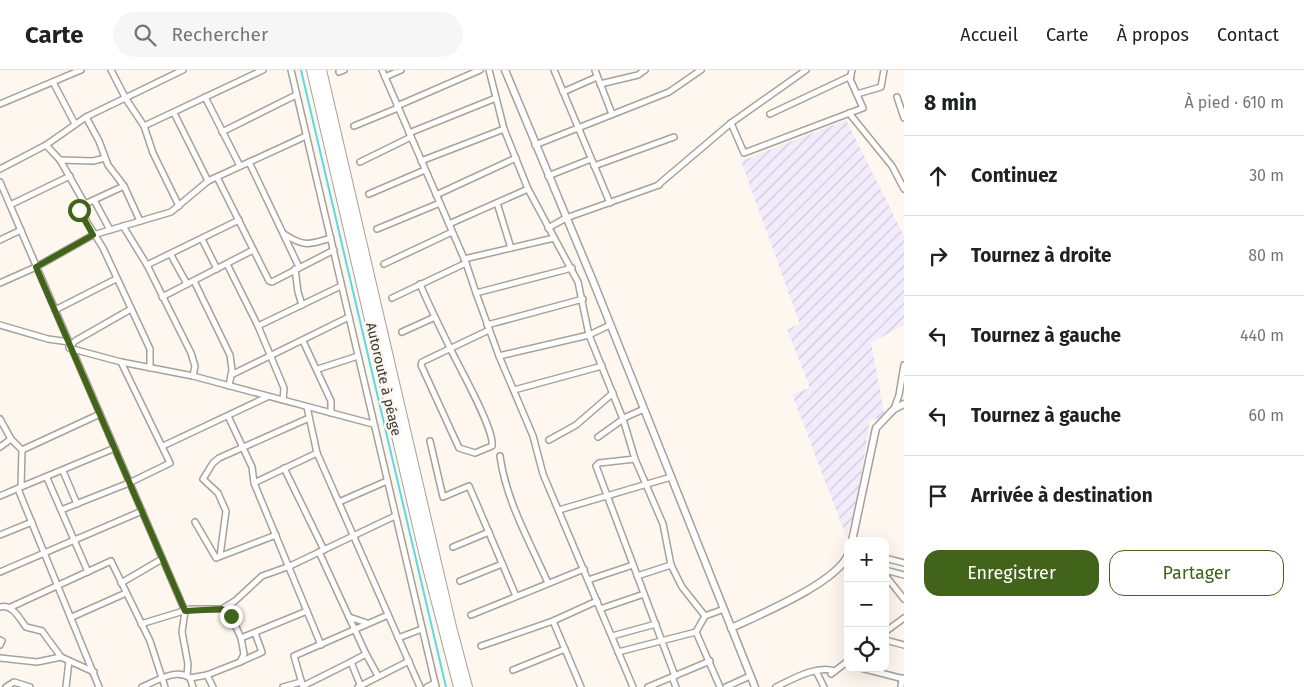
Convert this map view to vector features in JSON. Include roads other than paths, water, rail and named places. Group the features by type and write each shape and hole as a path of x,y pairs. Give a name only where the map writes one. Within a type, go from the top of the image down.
{"highway":[{"name":"Autoroute à péage","path":"312,70 425,556 459,687"},
{"path":"321,70 449,618 468,687"}],"street":[{"path":"0,104 81,70"},
{"path":"111,70 126,99 144,126 153,153 178,206"},
{"path":"0,169 46,145 86,117 126,99 174,72 182,70"},
{"path":"144,126 174,113 247,73 262,70"},
{"path":"291,70 436,685 427,687"},
{"path":"382,70 465,261 488,328 533,436 544,474 633,687"},
{"path":"385,77 401,70"},
{"path":"354,126 480,70"},
{"path":"489,70 504,129 528,189 548,228 572,268 583,299 589,335 623,419 634,460 664,524 671,565 682,587 705,616"},
{"path":"505,70 610,325 755,687"},
{"path":"554,70 610,203"},
{"path":"595,70 612,114"},
{"path":"600,84 638,75 645,70"},
{"path":"535,145 669,92 701,70"},
{"path":"548,228 566,218 659,185 731,123 806,70"},
{"path":"857,94 880,87 884,70"},
{"path":"731,123 744,153 863,108 851,73 770,114"},
{"path":"563,92 597,77"},
{"path":"53,82 75,124"},
{"path":"222,132 296,95"},
{"path":"205,97 240,166"},
{"path":"897,97 904,118"},
{"path":"360,162 410,135 496,98"},
{"path":"174,113 208,181"},
{"path":"849,113 892,166 904,188"},
{"path":"86,117 110,170 124,186 140,221"},
{"path":"422,161 504,129"},
{"path":"0,283 36,267 93,235 160,217 178,206 208,181 306,136"},
{"path":"594,166 674,137"},
{"path":"46,145 60,160 85,204"},
{"path":"60,160 93,161 104,158"},
{"path":"436,195 516,158"},
{"path":"548,176 591,159"},
{"path":"249,162 297,268 298,292 302,305"},
{"path":"369,194 425,170"},
{"path":"10,205 70,176"},
{"path":"217,177 269,281 272,282 334,250"},
{"path":"0,182 185,611 182,632 188,664 188,677 192,687"},
{"path":"124,186 85,204 79,210 93,235 103,248 150,350 150,368"},
{"path":"449,224 528,189"},
{"path":"94,200 110,230"},
{"path":"377,229 440,203"},
{"path":"497,203 511,248"},
{"path":"147,265 171,255 239,220"},
{"path":"123,226 147,265 194,360 192,376"},
{"path":"0,240 21,230"},
{"path":"384,264 452,232"},
{"path":"283,234 301,244 310,245 331,238"},
{"path":"392,298 465,261 554,238"},
{"path":"202,239 217,269"},
{"path":"162,297 254,250"},
{"path":"171,255 187,284"},
{"path":"227,264 258,326 284,388 283,400"},
{"path":"476,292 572,268"},
{"path":"55,310 116,279"},
{"path":"194,281 230,355 231,375 229,386"},
{"path":"420,284 435,317 450,348 493,441 489,449 475,453 459,448 432,387 421,368 422,362 450,348 488,328 583,299"},
{"path":"258,326 342,286"},
{"path":"70,346 75,341 131,309"},
{"path":"231,375 349,317"},
{"path":"402,332 435,317"},
{"path":"0,325 121,362 192,376 374,424"},
{"path":"500,356 589,335 610,325"},
{"path":"303,341 331,401 331,413"},
{"path":"318,370 358,356"},
{"path":"61,510 130,483 170,463 121,362"},
{"path":"894,409 899,395 904,365"},
{"path":"514,390 602,366"},
{"path":"549,440 576,425 613,393"},
{"path":"163,446 268,396"},
{"path":"853,537 876,428 894,409 904,404"},
{"path":"307,407 317,453 420,687"},
{"path":"598,437 623,419 644,409"},
{"path":"22,450 100,414"},
{"path":"228,416 252,467 254,483 290,566 321,645"},
{"path":"220,556 226,511 218,493 203,479 213,463 309,418"},
{"path":"0,419 11,439 22,450 20,488 44,552 95,672 99,687"},
{"path":"0,447 11,439"},
{"path":"430,441 443,497 469,486 516,596"},
{"path":"0,496 115,448"},
{"path":"254,483 317,453"},
{"path":"500,456 509,494 548,583"},
{"path":"634,460 597,464 656,624 676,687"},
{"path":"284,468 354,629 378,676"},
{"path":"64,470 77,504"},
{"path":"559,510 671,477"},
{"path":"47,478 88,572"},
{"path":"339,502 387,481"},
{"path":"0,572 142,511"},
{"path":"141,624 185,611 222,609 235,601 262,576 290,566 395,516"},
{"path":"0,535 32,522"},
{"path":"195,522 216,558 276,535"},
{"path":"453,547 489,532"},
{"path":"121,583 162,559"},
{"path":"889,559 904,563"},
{"path":"0,607 11,607 59,587 111,561 141,624 165,687"},
{"path":"731,628 790,600 829,575 844,561"},
{"path":"460,581 502,564"},
{"path":"588,580 633,565"},
{"path":"637,576 671,565"},
{"path":"471,615 584,569"},
{"path":"889,571 904,575"},
{"path":"889,580 904,599"},
{"path":"72,617 126,592"},
{"path":"600,609 644,594"},
{"path":"481,646 553,621 597,601"},
{"path":"11,607 26,627 42,631 61,657 95,672"},
{"path":"222,609 231,616 241,638 244,654 240,662"},
{"path":"618,652 696,632 705,616 724,609"},
{"path":"241,638 307,611"},
{"path":"302,685 294,657 388,615"},
{"path":"349,617 368,623"},
{"path":"889,629 904,618"},
{"path":"553,621 581,687"},
{"path":"612,636 656,624"},
{"path":"398,638 422,629"},
{"path":"696,632 720,687"},
{"path":"142,687 175,674 188,677 207,675 262,652 255,633"},
{"path":"0,640 2,641 0,645"},
{"path":"889,641 904,645"},
{"path":"513,670 565,649"},
{"path":"283,687 302,685 366,654"},
{"path":"0,658 37,662 61,657"},
{"path":"66,687 69,661"},
{"path":"351,662 360,686 409,661"},
{"path":"648,687 710,661"},
{"path":"776,687 799,676 816,671 829,669 833,672 844,664"},
{"path":"816,671 824,687"},
{"path":"878,672 903,678 901,687"},
{"path":"207,675 213,687"},
{"path":"726,687 750,676"},
{"path":"6,687 14,682 30,687"}],"waterway":[{"path":"301,70 446,687"}]}
